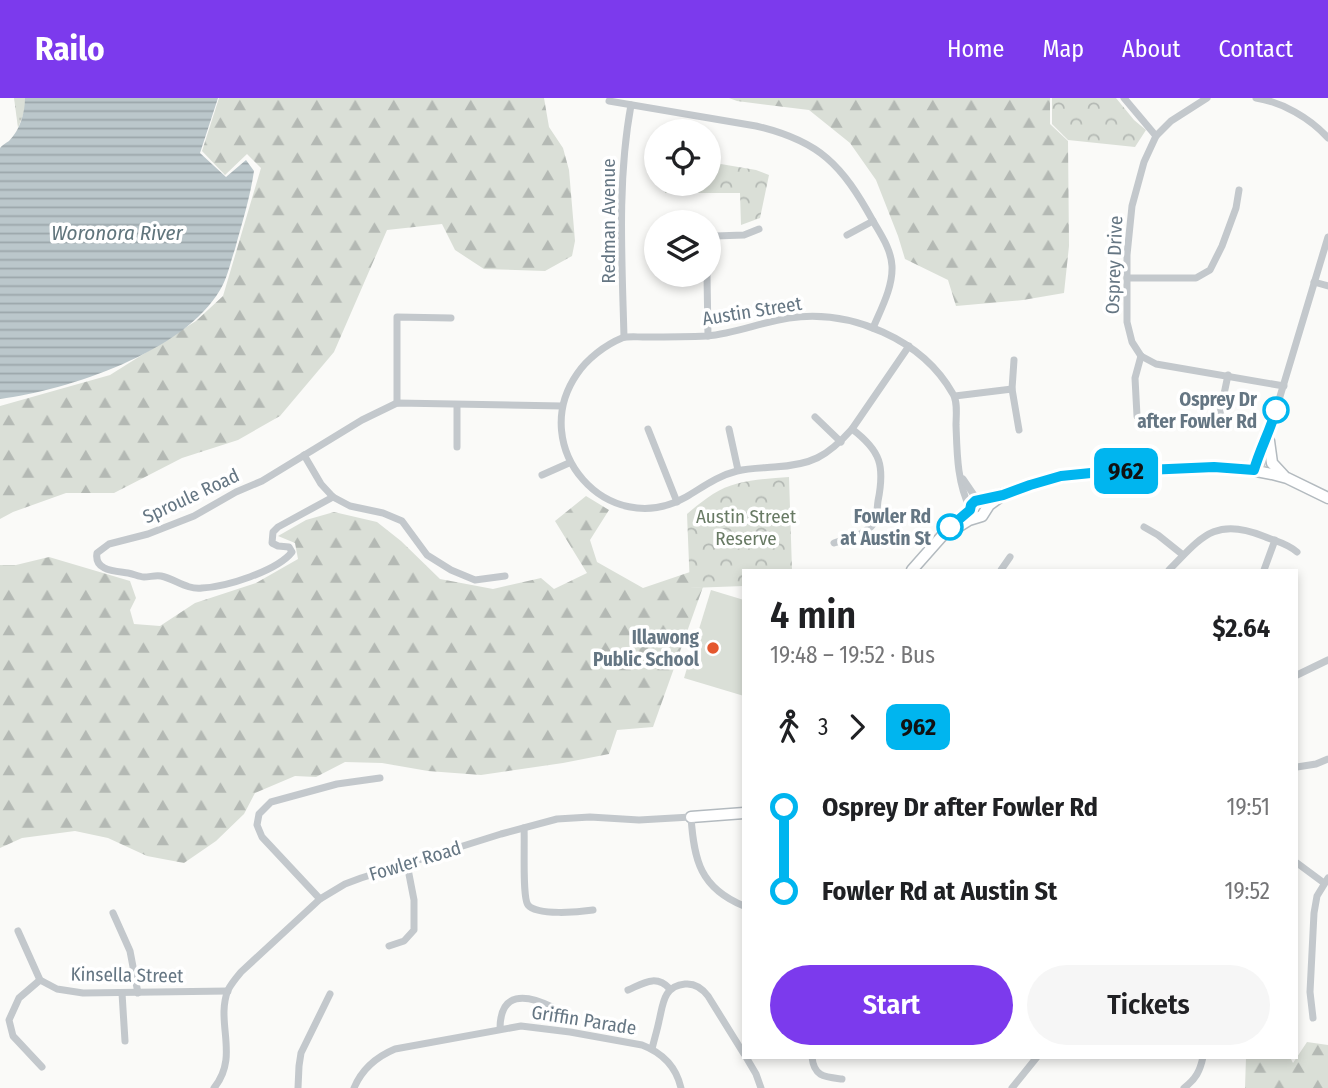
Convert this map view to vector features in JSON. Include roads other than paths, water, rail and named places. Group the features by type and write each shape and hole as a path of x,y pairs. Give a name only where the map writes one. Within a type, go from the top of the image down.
{"street":[{"path":"1124,98 1156,136"},
{"name":"Osprey Drive","path":"1141,356 1132,342 1127,323 1127,255 1132,206 1144,162 1156,136 1171,121 1207,98"},
{"path":"1256,98 1272,99 1310,121 1328,138"},
{"path":"609,101 779,131 818,150 858,192 887,245 892,267 891,282 873,328"},
{"name":"Redman Avenue","path":"624,337 622,181 624,141 631,105"},
{"path":"1127,278 1196,278 1210,270 1227,233 1239,190"},
{"path":"847,235 873,221"},
{"path":"721,236 744,235 759,229"},
{"path":"1257,470 1328,237"},
{"path":"1314,282 1328,286"},
{"path":"707,287 708,336"},
{"path":"397,403 397,317 451,318"},
{"name":"Austin Street","path":"624,337 708,336 792,317 844,319 873,328 909,346 935,369 955,396"},
{"path":"624,337 598,353 577,373 562,406 562,437 569,463 586,483 607,500 637,508 652,508 677,502 706,483 738,470 804,464 828,452 852,429 909,346"},
{"path":"1137,416 1135,378 1141,356 1156,364 1283,386"},
{"path":"1014,360 1012,389 1019,430"},
{"path":"1219,418 1228,376"},
{"path":"976,512 963,492 958,462 955,396 1012,389"},
{"name":"Sproule Road","path":"334,497 278,527 273,532 272,543 278,547 289,547 292,552 249,577 212,587 193,588 162,577 141,577 110,570 97,562 97,553 109,544 148,534 194,516 236,492 262,481 371,415 397,403 562,406"},
{"path":"457,405 457,447"},
{"path":"815,416 841,442"},
{"path":"648,429 677,502"},
{"path":"729,429 738,470"},
{"path":"834,543 866,531 875,523 882,481 878,457 867,440 852,429"},
{"path":"1269,437 1272,463 1281,474 1328,498"},
{"path":"304,455 321,484 334,497 350,506 383,513 402,521 427,555 451,570 475,580 505,576"},
{"path":"542,475 569,463"},
{"path":"979,501 1052,479 1091,472 1214,467 1257,470 1287,478"},
{"path":"961,475 979,501 985,505 976,512"},
{"path":"913,569 944,534 1003,495"},
{"path":"1144,527 1183,555"},
{"path":"1170,569 1201,538 1219,530 1242,529 1288,545 1297,552"},
{"path":"1264,569 1275,540"},
{"path":"1002,569 1010,556"},
{"path":"1298,675 1328,660"},
{"path":"1298,767 1328,759"},
{"path":"320,899 262,837 257,825 259,814 271,802 351,782 380,778"},
{"name":"Fowler Road","path":"228,991 241,972 320,899 345,884 543,822 590,817 633,820 742,813"},
{"path":"691,817 694,849 703,873 718,891 742,905"},
{"path":"524,828 524,896 530,908 538,911 593,910"},
{"path":"389,946 404,941 414,930 414,900 407,863"},
{"path":"1298,864 1326,881 1317,896 1314,913 1310,992 1313,1018"},
{"path":"113,913 130,951 138,993"},
{"path":"18,931 40,980 19,998 9,1020 13,1036 42,1067"},
{"name":"Kinsella Street","path":"40,980 57,989 83,993 228,991"},
{"path":"628,990 651,981 662,982 670,989"},
{"path":"652,1049 661,1005 670,989 681,984 690,984 705,991 742,1050"},
{"path":"214,1088 223,1074 227,1057 225,1015 228,991"},
{"path":"122,993 125,1041"},
{"path":"298,1088 301,1053 330,994"},
{"path":"500,1030 502,1011 518,999 527,997 552,1007"},
{"name":"Griffin Parade","path":"354,1088 366,1068 389,1052 529,1026 633,1042 652,1049 673,1066 681,1088"},
{"path":"747,1059 761,1088"},
{"path":"812,1059 814,1068 819,1073 826,1077 842,1079"},
{"path":"1012,1088 1035,1059"},
{"path":"1184,1088 1199,1072 1202,1059"}],"water":[{"name":"Woronora River","path":"25,98 218,98 200,153 226,177 246,160 254,171 227,275 220,290 203,312 180,332 122,364 58,387 0,399 0,148 13,137 19,127"}],"place":[{"name":"Osprey Dr after Fowler Rd","path":"1276,410"},
{"name":"Fowler Rd at Austin St","path":"950,527"},
{"name":"Illawong Public School","path":"713,648"}],"park label":[{"name":"Austin Street Reserve","path":"746,527"}]}
